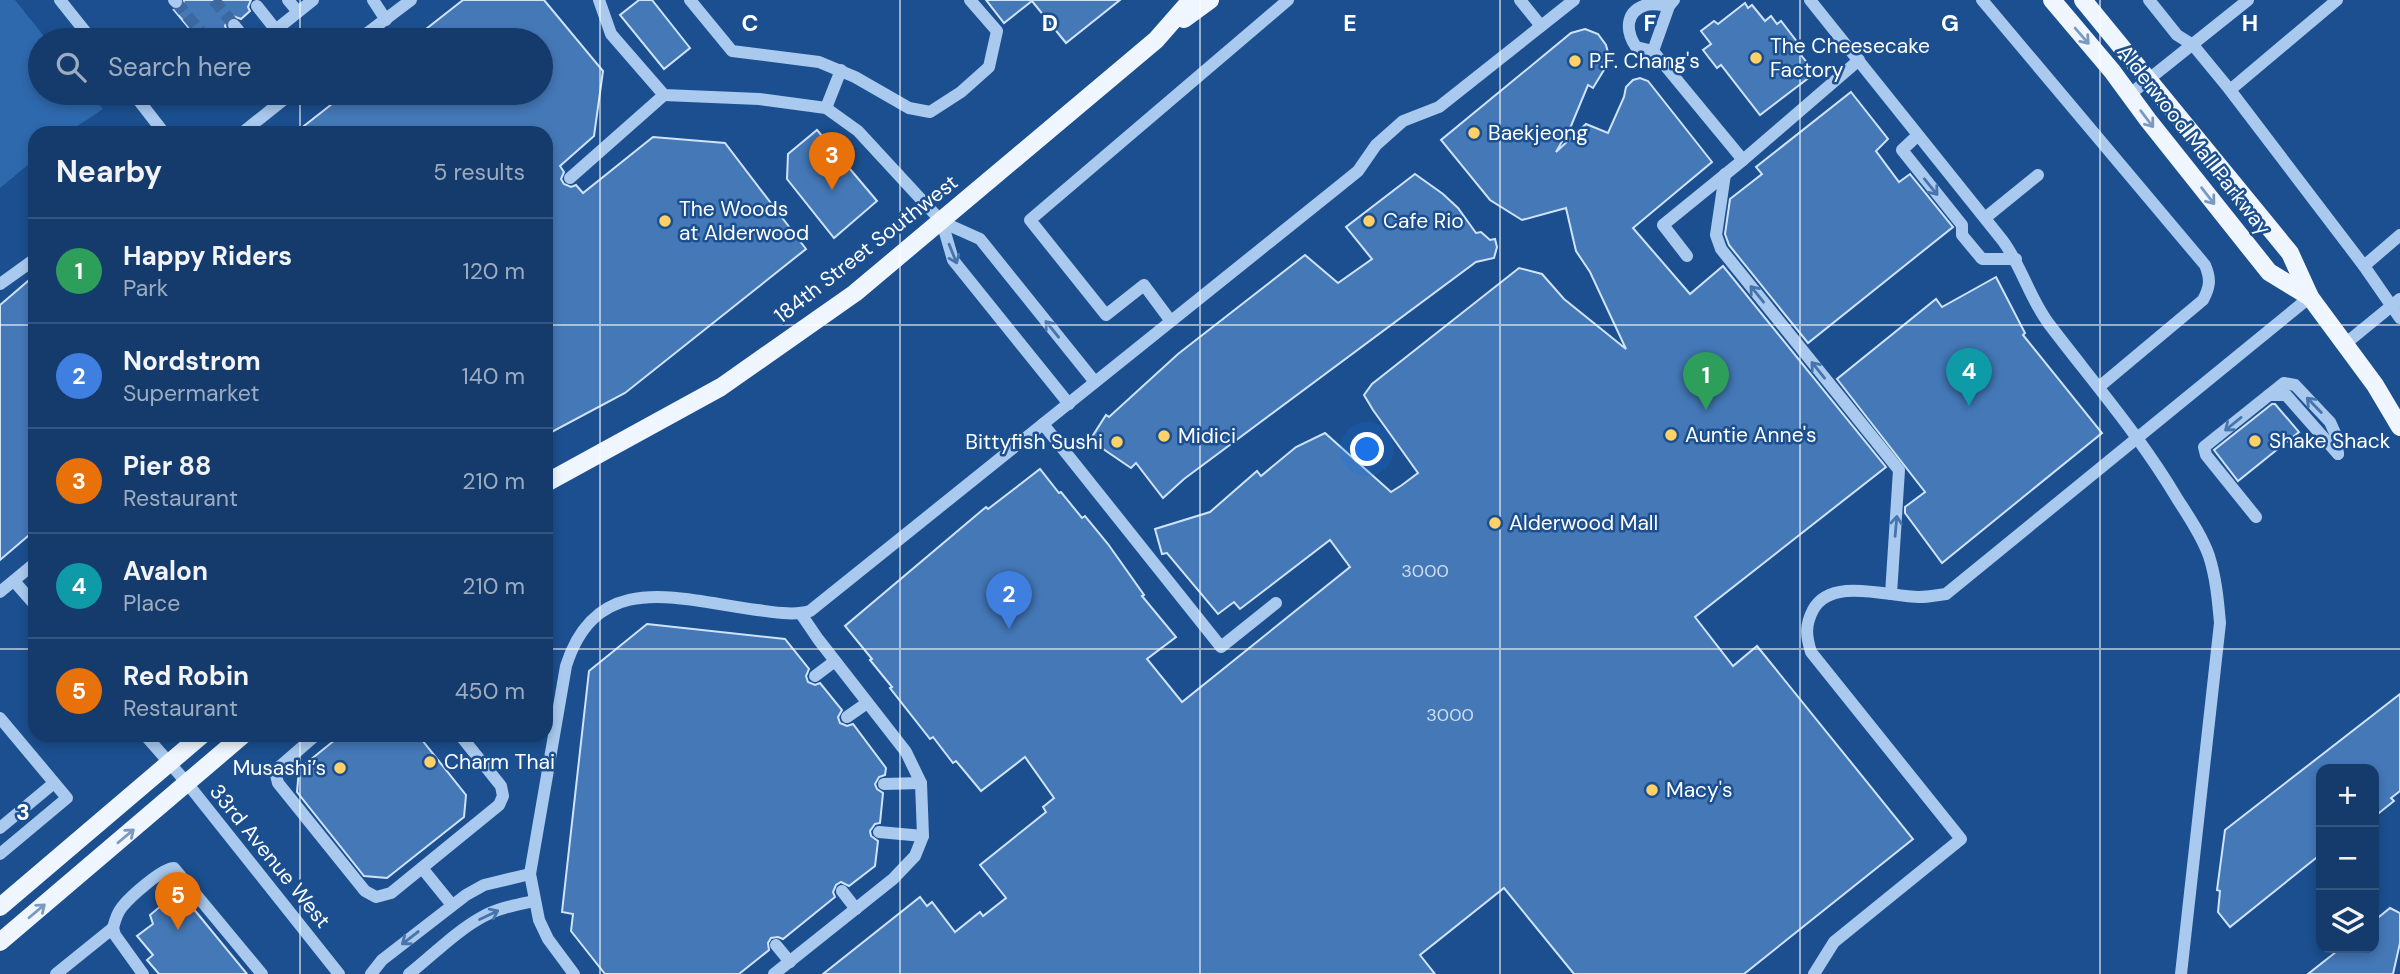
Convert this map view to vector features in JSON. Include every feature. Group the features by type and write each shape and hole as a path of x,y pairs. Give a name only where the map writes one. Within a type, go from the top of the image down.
{"main road":[{"name":"184th Street Southwest","path":"1156,40 1191,0"},
{"name":"184th Street Southwest","path":"553,479 721,387 855,293 1156,40 1210,0"},
{"name":"Alderwood Mall Parkway","path":"2052,0 2269,272 2310,297"},
{"name":"Alderwood Mall Parkway","path":"2083,0 2290,253 2310,297 2375,385 2400,427"},
{"path":"0,907 194,742"},
{"path":"0,942 235,742"}],"street":[{"path":"60,0 82,28"},
{"path":"288,0 298,12"},
{"path":"278,28 313,0"},
{"path":"373,0 386,20"},
{"path":"380,28 411,0"},
{"path":"599,0 611,34 664,95"},
{"path":"690,0 732,51 819,62 909,108 930,112 961,92 989,67 997,31 970,0"},
{"path":"1170,320 1144,285 1106,315 1030,220 1288,0"},
{"path":"1520,0 1541,26"},
{"path":"553,741 572,645 585,626 603,610 627,598 648,596 767,612 801,614 810,611 1358,170 1376,145 1403,121 1439,107 1574,0"},
{"path":"1810,0 2016,259 2047,322 2136,437 2190,519 2208,554 2217,588 2220,623 2181,974"},
{"path":"1982,0 2205,265 2210,276 2209,288 2203,300 2099,387"},
{"path":"2149,0 2178,34 2193,45 2230,90 2364,266 2397,304 2400,318"},
{"path":"2129,95 2248,0"},
{"path":"2230,90 2337,0"},
{"path":"1653,51 1671,3 1648,4 1637,9 1628,22 1628,35 1636,47 1653,51 1743,160"},
{"path":"257,6 274,28"},
{"path":"1687,256 1663,225 1859,60"},
{"path":"827,108 841,71"},
{"path":"570,178 664,95 759,99 827,108 858,131 942,222 980,239 1095,382"},
{"path":"142,105 159,126"},
{"path":"251,126 277,105"},
{"path":"1917,136 1902,150 1962,225 1962,235 1982,259 2016,259"},
{"path":"1725,174 1716,235 1721,249 1899,470 1891,594"},
{"path":"1962,225 1982,215 2038,175"},
{"path":"942,222 953,260 1069,404"},
{"path":"2364,266 2400,235"},
{"path":"0,284 28,264"},
{"path":"1814,974 1834,942 1961,839 1811,652 1807,639 1807,622 1817,603 1834,594 1858,590 1917,597 1946,594 2310,297"},
{"path":"2345,344 2397,304"},
{"path":"2256,517 2206,455 2204,447 2269,395 2286,396 2338,454"},
{"path":"1043,424 1221,648 1276,603"},
{"path":"0,592 28,569"},
{"path":"14,580 28,597"},
{"path":"775,974 893,879 915,856 923,836 921,783 906,752 801,614"},
{"path":"815,676 835,661"},
{"path":"848,718 867,703"},
{"path":"0,718 67,798 0,854"},
{"name":"33rd Avenue West","path":"151,742 187,783 339,974"},
{"path":"308,742 278,768 278,783 365,891 376,897 391,893 499,805 503,796 501,786 466,742"},
{"path":"553,742 530,874 538,920 548,939 574,974"},
{"path":"0,828 54,783"},
{"path":"884,784 921,783"},
{"path":"878,832 923,836"},
{"path":"56,974 113,928 120,909 128,901 166,869 174,868 262,974"},
{"path":"422,868 452,905"},
{"path":"372,974 382,960 452,905 484,885 530,874"},
{"path":"842,891 856,909"},
{"path":"409,974 484,916 534,901"},
{"path":"113,928 143,974"},
{"path":"776,945 790,962"}],"shaded area":[{"path":"0,0 15,0 37,28 28,28 28,105 100,105 103,109 78,126 28,126 28,165 0,188"}],"building":[{"path":"184,0 251,0 248,7 250,11 241,19 233,16 228,19 226,28 189,28 174,10 182,9"},
{"name":"The Woods at Alderwood","path":"463,0 544,0 603,71 594,136 560,166 564,172 561,179 564,184 571,187 576,185 583,193 653,137 725,143 806,249 625,393 553,431 553,126 304,126 331,105 553,105 553,28 427,28"},
{"path":"639,0 652,0 690,48 664,69 620,15"},
{"path":"986,0 1120,0 1066,43 1032,1 1004,23"},
{"name":"The Cheesecake Factory","path":"1745,3 1748,8 1752,5 1765,21 1771,16 1777,24 1781,21 1798,43 1794,46 1815,73 1760,115 1721,65 1717,68 1703,50 1711,44 1701,31 1714,21 1718,24"},
{"name":"Alderwood Mall","path":"1585,29 1598,34 1606,45 1610,60 1593,88 1588,85 1571,126 1556,152 1586,124 1608,133 1626,87 1633,80 1640,78 1648,81 1712,162 1633,228 1690,294 1723,266 1886,467 1695,617 1733,666 1757,646 1913,839 1744,974 1574,974 1504,888 1420,955 1435,974 823,974 920,897 927,906 932,902 955,932 980,912 983,916 1006,898 980,865 1046,812 1043,807 1054,798 1025,757 981,791 956,761 953,763 933,737 930,739 845,626 986,507 988,509 1040,469 1108,544 1144,595 1142,596 1176,637 1147,659 1182,702 1350,567 1330,540 1240,609 1234,602 1218,614 1167,553 1162,554 1155,529 1210,512 1257,471 1261,476 1296,447 1325,433 1391,492 1402,485 1418,473 1364,395 1372,384 1519,268 1542,274 1564,299 1626,349 1590,272 1576,251 1566,208 1522,220 1490,200 1441,140 1571,33"},
{"path":"1851,92 1888,139 1876,151 1899,182 1910,174 1953,227 1808,343 1729,245 1725,234 1730,199 1762,174 1756,167"},
{"path":"817,130 877,201 834,238 787,179 788,154"},
{"path":"1415,174 1458,208 1476,233 1481,232 1490,240 1495,239 1497,247 1494,258 1476,262 1184,479 1163,498 1136,463 1131,468 1090,440 1106,415 1109,417 1178,354 1305,255 1338,283 1372,259 1346,227"},
{"path":"1996,277 2025,333 2023,335 2102,433 1942,563 1905,513 1905,507 1925,492 1837,379 1936,299 1942,307"},
{"path":"28,281 28,536 0,560 0,305"},
{"name":"Shake Shack","path":"2275,404 2299,432 2238,481 2214,450"},
{"path":"647,624 785,639 809,669 806,676 808,682 815,685 820,683 842,710 838,717 840,723 847,726 853,724 886,768 885,775 879,777 875,784 883,793 880,823 875,824 870,831 871,836 878,841 875,866 849,886 841,882 836,885 833,892 835,897 783,939 771,938 768,943 769,950 739,974 605,974 571,931 573,914 562,912 589,671"},
{"path":"2400,694 2400,791 2391,798 2394,801 2379,813 2379,764 2316,764 2316,858 2230,927 2218,912 2220,891 2217,890 2225,830"},
{"path":"332,742 424,742 466,795 464,817 387,878 364,876 297,792 299,769"},
{"path":"179,891 247,974 159,974 147,960 153,955 137,936 153,924 150,915"},
{"path":"2390,908 2400,913 2400,943 2393,974 2308,974 2335,953 2379,953 2379,917"}],"tunnel":[{"path":"214,0 234,25"},
{"path":"176,2 197,28"}],"place":[{"name":"The Cheesecake Factory","path":"1756,58"},
{"name":"P.F. Chang's","path":"1575,61"},
{"name":"Baekjeong","path":"1474,133"},
{"name":"Pier 88","path":"832,190"},
{"name":"The Woods at Alderwood","path":"665,221"},
{"name":"Cafe Rio","path":"1369,221"},
{"name":"Avalon","path":"1969,406"},
{"name":"Happy Riders","path":"1706,410"},
{"name":"Auntie Anne's","path":"1671,435"},
{"name":"Midici","path":"1164,436"},
{"name":"Shake Shack","path":"2255,441"},
{"name":"Bittyfish Sushi","path":"1117,442"},
{"name":"Alderwood Mall","path":"1495,523"},
{"name":"Nordstrom","path":"1009,629"},
{"name":"Charm Thai","path":"430,762"},
{"name":"Musashi’s","path":"340,768"},
{"name":"Macy's","path":"1652,790"},
{"name":"Red Robin","path":"178,930"}]}
